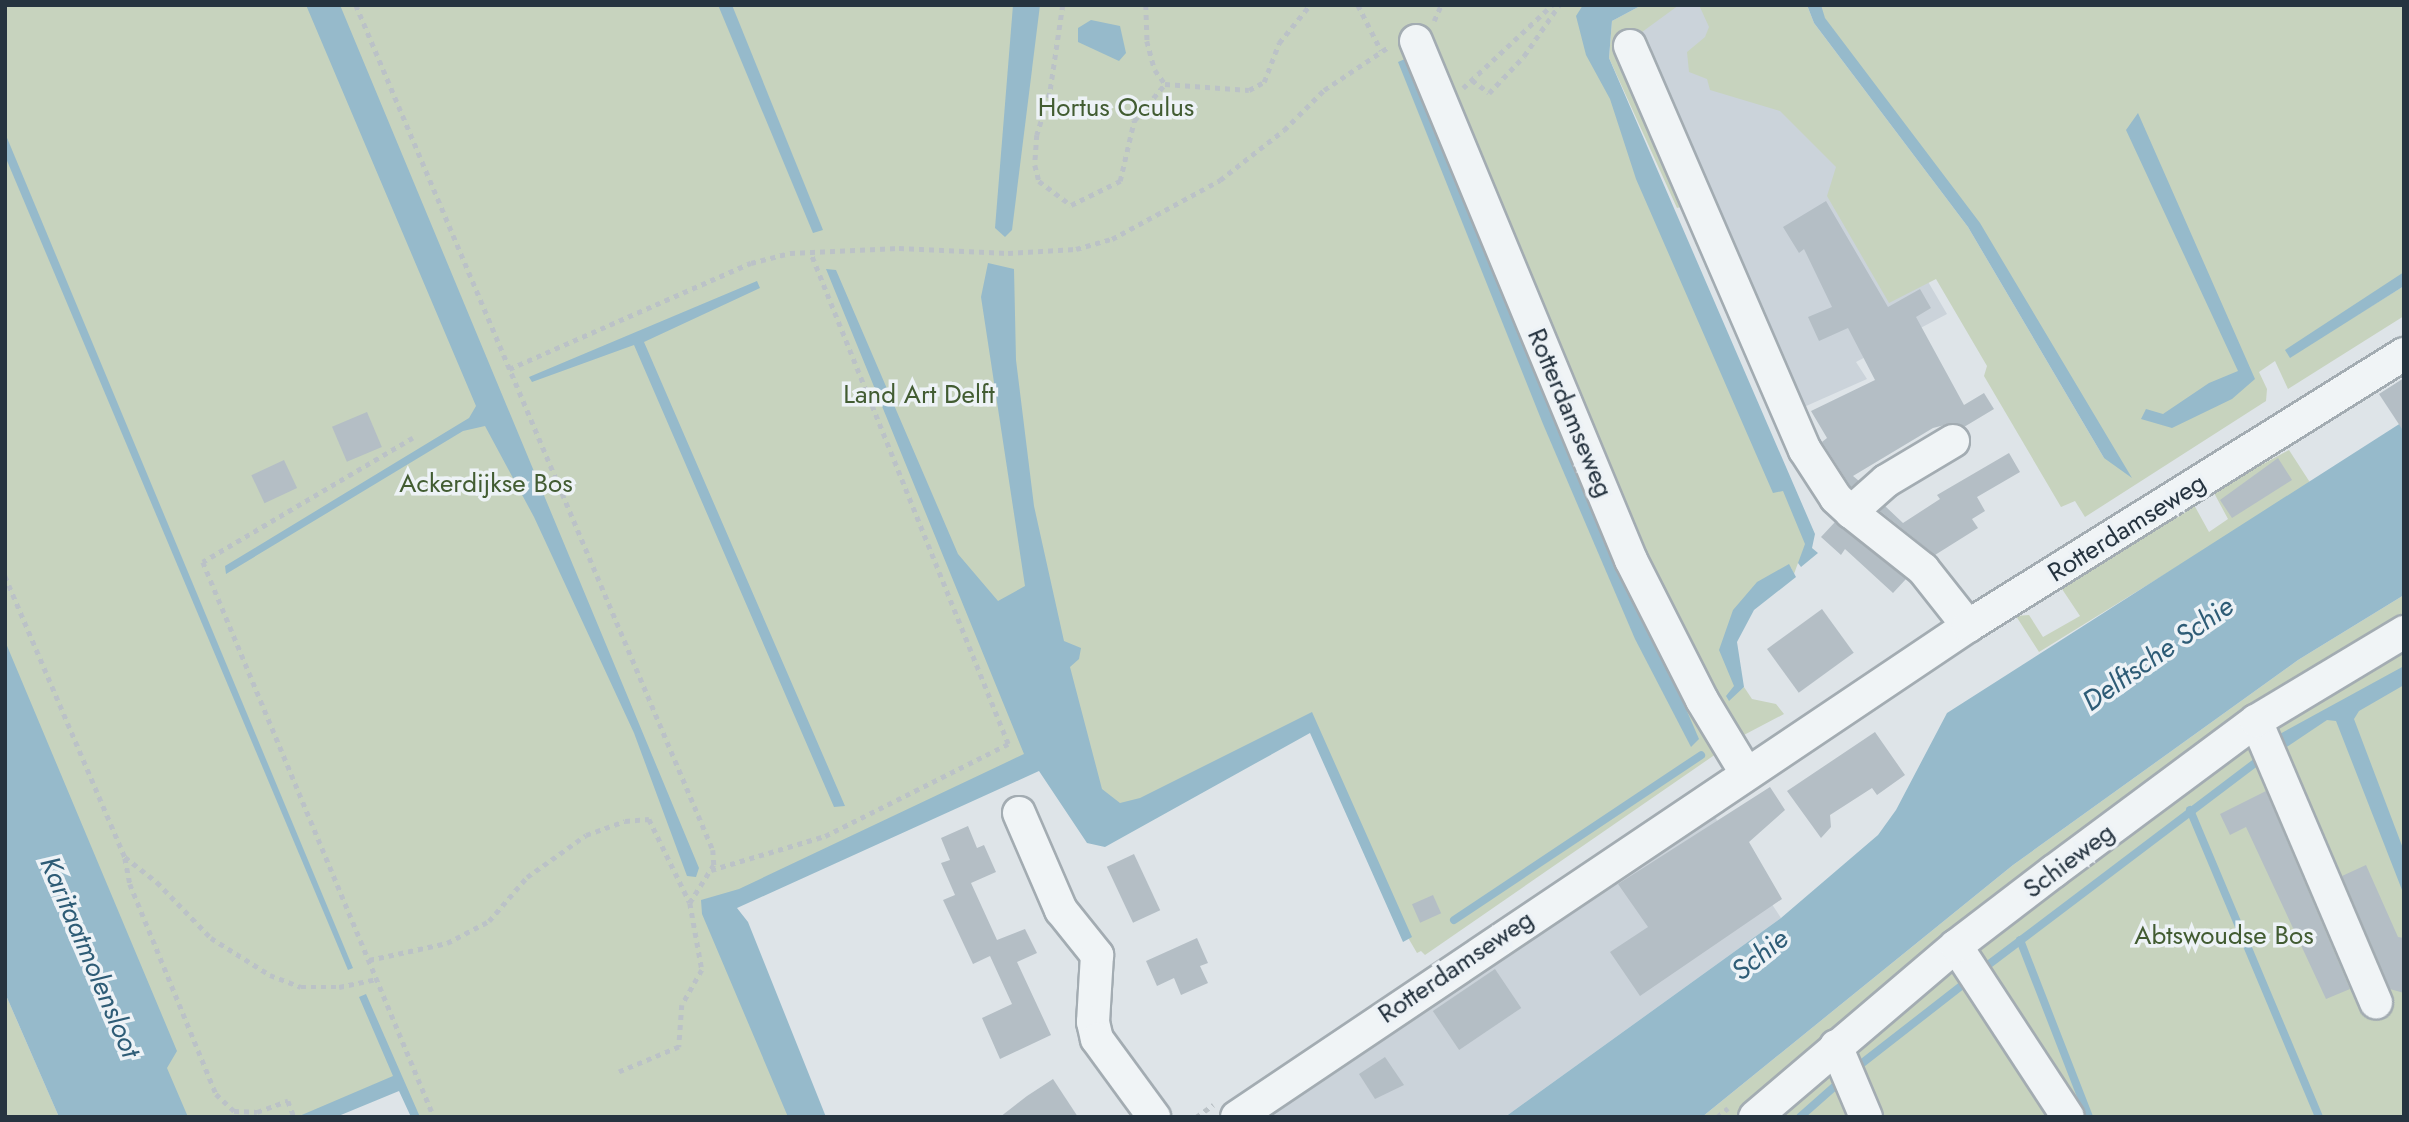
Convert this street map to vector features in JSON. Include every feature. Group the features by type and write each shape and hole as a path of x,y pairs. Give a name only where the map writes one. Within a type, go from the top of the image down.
{"street":[{"name":"Rotterdamseweg","path":"1416,41 1441,107 1631,561 1683,665 1746,773"},
{"path":"1630,46 1805,450 1836,498 1923,569 1968,626"},
{"name":"Rotterdamseweg","path":"1237,1117 1968,626 2404,354"},
{"path":"1851,512 1886,481 1953,441"},
{"name":"Schieweg","path":"1755,1117 1838,1052 1956,946 2256,721 2400,646"},
{"path":"2256,721 2376,1003"},
{"path":"1018,813 1061,910 1097,955 1093,1022 1097,1039 1154,1117"},
{"path":"1956,946 2068,1117"},
{"path":"1838,1052 1860,1104"}],"path":[{"path":"356,5 713,850 710,870 690,903"},
{"path":"1063,5 1050,93 1037,135 1035,165 1039,181 1065,203 1071,205 1121,181 1134,121 1166,83"},
{"path":"1146,5 1155,70 1166,83 1249,90 1264,82 1279,43 1310,5"},
{"path":"1358,5 1381,50"},
{"path":"1441,107 1552,5"},
{"path":"1472,79 1489,93 1524,56 1559,5"},
{"path":"509,369 751,263 810,252 900,248 1056,251 1112,239 1220,180 1284,130 1324,90 1381,50 1416,41"},
{"path":"710,870 825,836 1008,744 810,252"},
{"path":"413,438 203,562 434,1117"},
{"path":"5,576 125,857 130,884 216,1094 234,1111 257,1112 288,1101 294,1115"},
{"path":"369,960 447,943 489,921 527,877 586,835 625,821 649,819 690,903 702,970 682,1005 679,1047 619,1072"},
{"path":"125,857 157,882 211,938 270,975 301,987 339,987 377,979"}],"shaded area":[{"path":"1661,5 1786,5 1866,176 1947,314 1856,362 1867,379 1777,419 1612,44"},
{"path":"1715,817 1781,918 1505,1117 1261,1117 1432,998"}],"green space":[{"name":"Land Art Delft","path":"5,5 1625,5 1593,20 1810,553 1798,563 1794,574 1791,568 1754,599 1730,644 1739,687 1728,700 1744,687 1752,699 1776,704 1784,714 1742,736 1425,955 1421,951 1417,953 1403,929 1312,724 1107,821 1060,759 713,908 800,1117 414,1117 399,1083 315,1117 181,1117 5,707"},
{"path":"1642,5 1679,5 1627,43 1630,91 1684,206 1677,208 1609,58 1612,21"},
{"path":"1699,5 1807,5 1814,23 1968,227 2104,458 2112,459 1974,223 1815,5 2404,5 2404,280 2289,357 2404,286 2404,316 2288,389 2275,361 2259,372 2267,389 2266,401 2085,517 2075,501 2061,507 1984,376 1987,366 1936,279 1889,303 1827,196 1836,167 1780,111 1710,90 1707,79 1689,72 1687,52 1705,37 1709,27"},
{"path":"2289,450 2311,484 2039,652 2016,616 2029,615 2043,637 2080,616 2060,586 2193,503 2209,532 2228,519 2213,491"},
{"name":"Abtswoudse Bos","path":"2404,595 2404,1117 1702,1117 2013,865 2298,660"},
{"path":"5,993 53,1103 59,1117 5,1117"}],"water":[{"path":"306,5 340,5 699,868 696,877 687,876 634,733 534,517 485,426 463,431 226,574 225,566 469,418 476,406"},
{"path":"718,5 732,5 823,230 813,233"},
{"path":"1013,5 1040,5 1012,230 1005,237 995,228"},
{"path":"1583,5 1642,5 1612,21 1609,58 1815,534 1812,548 1818,553 1801,567 1798,563 1805,544 1783,491 1773,493 1636,179 1610,99 1586,55 1576,16"},
{"path":"1807,5 1821,5 1825,18 1980,223 2132,478 2104,458 1968,227 1814,23"},
{"path":"1091,20 1120,26 1126,53 1119,61 1078,42 1078,28"},
{"path":"1405,59 1699,739 1691,747 1635,639 1543,424 1398,62"},
{"path":"2138,113 2255,379 2232,399 2172,428 2141,419 2146,409 2163,414 2209,383 2238,371 2126,130"},
{"path":"5,133 353,968 348,970 5,156"},
{"path":"988,263 1014,269 1016,360 1034,506 1064,641 1081,648 1079,659 1070,667 1102,789 1120,803 1140,798 1312,712 1412,937 1403,942 1310,733 1105,847 1087,843 1039,771 737,908 748,922 826,1117 788,1117 702,914 701,900 739,889 1024,754 826,269 836,270 958,554 998,601 1025,586 981,297"},
{"path":"2404,272 2404,286 2290,358 2285,350"},
{"path":"757,281 760,288 644,342 845,806 834,807 634,345 532,382 529,377"},
{"path":"2404,421 2404,595 2298,660 2013,865 1702,1117 1505,1117 1781,918 1878,835 1896,810 1947,713"},
{"path":"1789,564 1796,577 1754,610 1737,642 1744,687 1729,701 1726,696 1734,686 1719,650 1733,610 1757,582"},
{"name":"Karitaatmolensloot","path":"5,641 177,1051 167,1068 188,1117 59,1117 5,993"},
{"path":"2404,666 2404,685 2359,711 2354,719 2404,851 2404,895 2336,721 2327,720 2275,755 2278,735"},
{"path":"366,994 420,1117 411,1117 399,1091 336,1117 297,1117 393,1076 359,997"}],"building":[{"path":"1826,201 1888,307 1920,289 1931,308 1916,317 1964,405 1984,393 1994,409 1964,427 1952,423 1933,428 1853,476 1859,481 1851,487 1822,442 1827,438 1811,411 1875,380 1848,328 1819,341 1808,317 1832,307 1804,249 1799,253 1783,227"},
{"path":"2404,378 2404,432 2379,394"},
{"path":"367,412 382,447 347,462 332,427"},
{"path":"2009,453 2020,472 1977,497 1985,511 1972,519 1978,528 1935,555 1880,511 1885,506 1903,523 1940,499 1937,495"},
{"path":"2278,458 2292,480 2232,518 2220,500"},
{"path":"284,460 297,488 264,503 251,475"},
{"path":"1835,522 1906,579 1893,593 1845,549 1841,555 1821,537"},
{"path":"1822,609 1854,653 1799,693 1767,649"},
{"path":"1875,732 1905,775 1877,795 1872,788 1830,815 1831,827 1821,838 1787,791"},
{"path":"1770,787 1785,810 1749,842 1782,899 1640,996 1610,952 1648,927 1618,884"},
{"path":"2266,791 2350,989 2326,999 2246,827 2230,835 2220,814"},
{"path":"968,826 977,848 984,845 996,872 971,883 997,940 1025,929 1037,953 1017,962 1051,1035 1000,1059 982,1018 1012,1004 990,956 973,964 943,900 955,895 941,863 950,860 941,838"},
{"path":"1134,854 1160,910 1133,923 1107,867"},
{"path":"2366,865 2398,937 2404,938 2404,993 2390,989 2342,876"},
{"path":"1433,895 1441,913 1420,923 1412,904"},
{"path":"1197,938 1208,963 1200,966 1208,983 1181,995 1174,978 1157,986 1146,961"},
{"path":"1495,969 1521,1008 1459,1050 1433,1011"},
{"path":"1385,1057 1404,1085 1375,1099 1359,1074"},
{"path":"1053,1079 1078,1117 1000,1117 1027,1096"}],"waterway":[{"path":"1454,920 1701,755"},
{"path":"1980,971 2258,761"},
{"path":"2190,810 2319,1117"},
{"path":"2020,940 2089,1117"},
{"path":"1852,1071 1965,983"},
{"path":"1800,1117 1843,1079"}],"park label":[{"name":"Hortus Oculus","path":"1116,108"},
{"name":"Ackerdijkse Bos","path":"486,484"}],"water label":[{"name":"Delftsche Schie","path":"2158,654"},
{"name":"Schie","path":"1760,955"}]}
